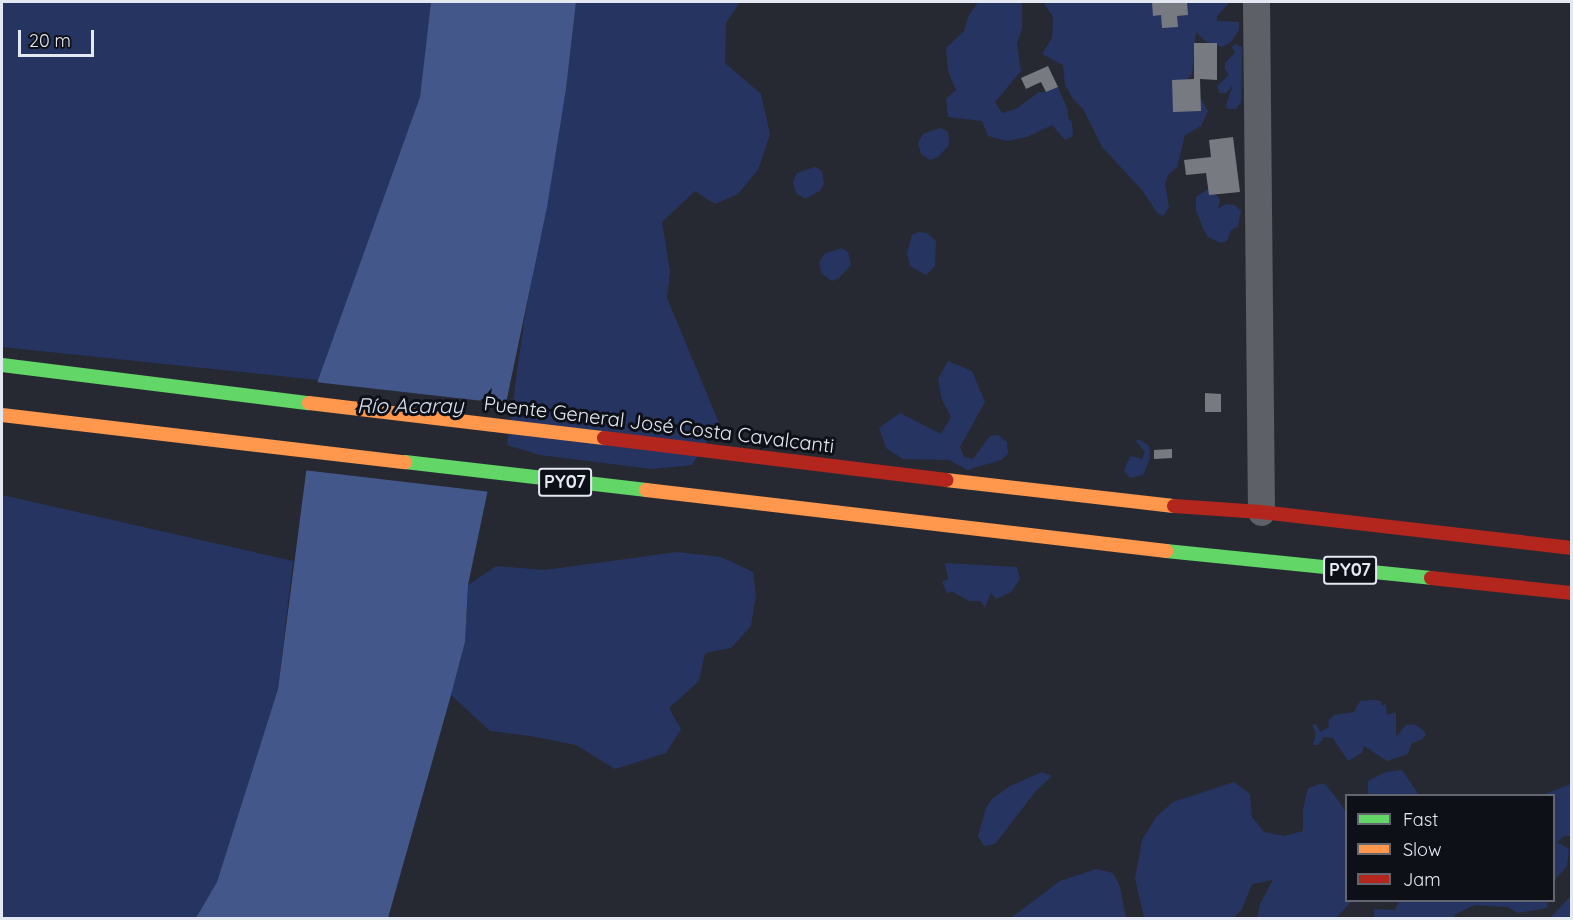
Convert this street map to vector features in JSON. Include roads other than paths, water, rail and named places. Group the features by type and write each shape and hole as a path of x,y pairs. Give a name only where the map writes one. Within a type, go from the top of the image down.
{"highway":[{"name":"Puente General José Costa Cavalcanti","path":"2,365 1132,503 1261,512"},
{"name":"PY07","path":"2,416 1128,547 1572,593"},
{"name":"PY07","path":"1261,512 1572,548"}],"street":[{"path":"1256,2 1261,512"}],"water":[{"name":"Río Acaray","path":"431,2 576,2 566,89 547,207 468,585 465,642 388,918 196,918 217,882 278,689 318,380 420,97"}]}
